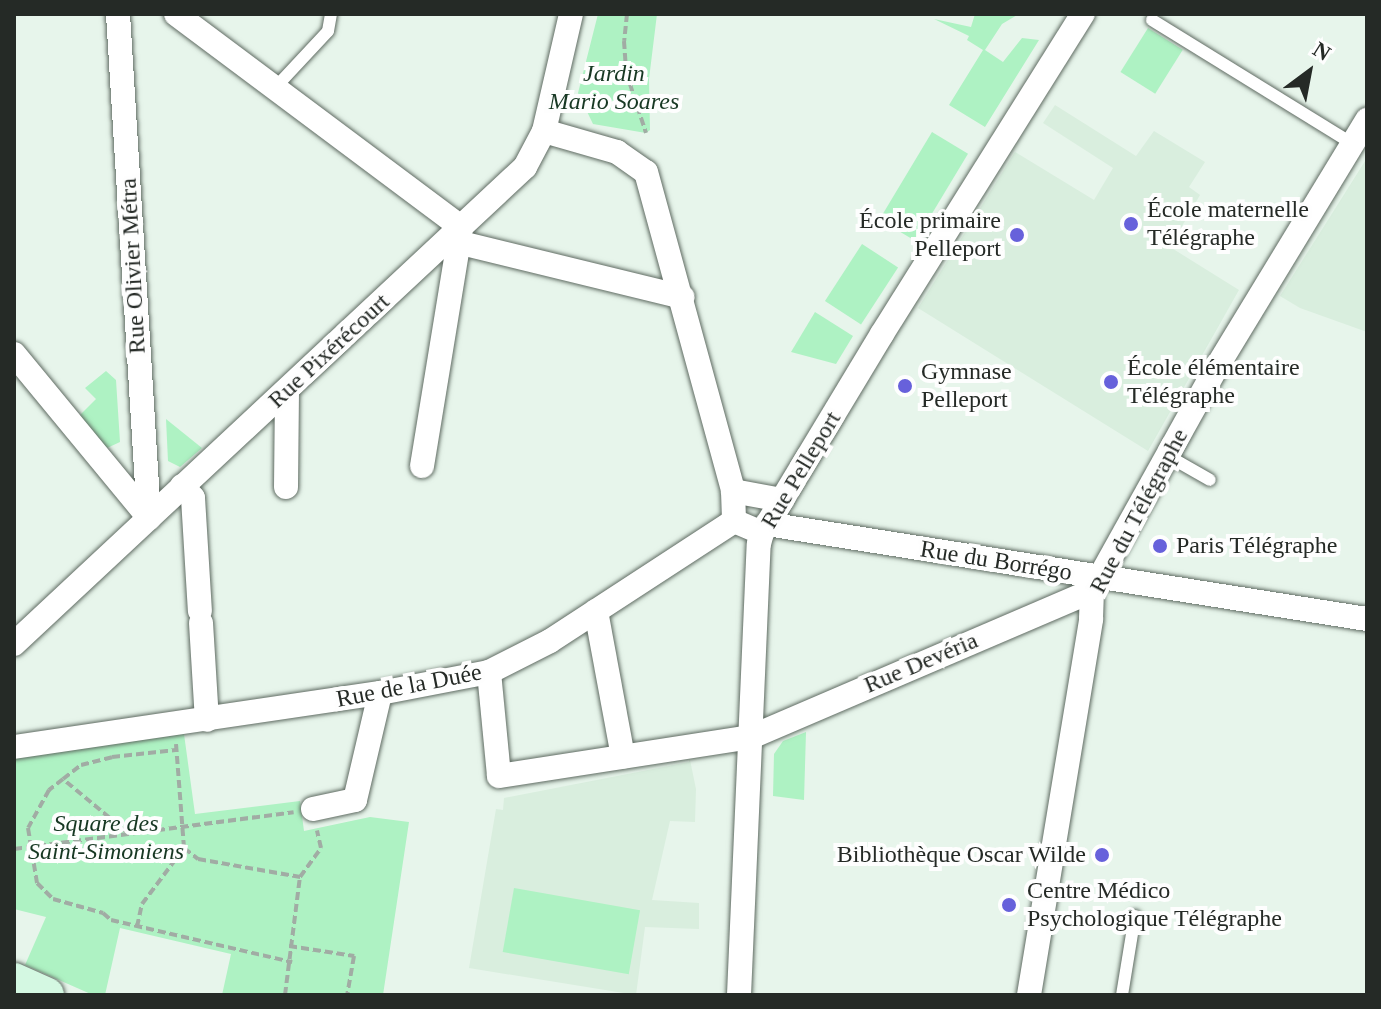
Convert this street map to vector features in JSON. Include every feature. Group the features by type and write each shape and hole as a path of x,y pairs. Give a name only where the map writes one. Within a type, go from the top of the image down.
{"street":[{"name":"Rue Olivier Métra","path":"118,14 149,518"},
{"path":"176,14 461,235 471,249 682,297"},
{"name":"Rue Pixérécourt","path":"14,644 182,486 461,235 525,167 544,131 571,14"},
{"name":"Rue Pelleport","path":"739,995 765,528 1083,14"},
{"name":"Rue du Télégraphe","path":"1029,995 1096,584 1215,370 1367,120"},
{"path":"544,131 617,152 646,172 733,491 734,521 765,528"},
{"path":"422,466 461,235"},
{"path":"14,354 149,518"},
{"path":"286,487 287,390"},
{"path":"182,486 193,498 207,720"},
{"path":"733,491 782,500"},
{"name":"Rue de la Duée","path":"14,747 380,693 489,672 550,641 734,521"},
{"name":"Rue du Borrégo","path":"765,528 1096,584 1367,619"},
{"name":"Rue Devéria","path":"489,672 499,776 751,737 1096,584"},
{"path":"596,611 623,757"},
{"path":"313,809 355,800 380,693"},
{"path":"14,980 47,995"}],"lane":[{"path":"274,90 328,31 331,14"},
{"path":"1152,20 1354,145"},
{"path":"1168,456 1210,480"},
{"path":"1122,995 1135,916"}],"path":[{"path":"627,14 624,41 626,72 646,133"},
{"path":"137,927 142,904 184,848 185,827 176,750 112,757 81,765 49,790 35,810 28,828 32,867 43,891 67,905 103,913 111,920 137,927 292,962"},
{"path":"63,779 129,834"},
{"path":"14,849 313,809 321,848 300,877 289,946 292,962 285,995"},
{"path":"184,848 198,859 300,877"},
{"path":"289,946 354,956 347,995"}],"shaded area":[{"path":"1055,105 1136,156 1154,131 1205,162 1189,187 1200,195 1170,247 1239,290 1148,451 918,308 1015,152 1094,200 1113,168 1043,123"},
{"path":"1367,158 1367,332 1300,308 1280,296"},
{"path":"689,755 696,789 695,822 670,821 652,900 699,903 699,929 645,927 636,995 469,968 496,809 503,810 504,798 689,762"}],"green space":[{"name":"Jardin Mario Soares","path":"598,14 657,14 649,79 650,130 646,133 593,124 578,93"},
{"path":"975,14 1019,14 1002,24 985,50 1003,62 1022,38 1039,40 985,127 949,105 983,50 967,40 969,36 934,19 971,27"},
{"path":"1148,28 1183,50 1155,94 1120,72"},
{"path":"932,132 968,154 915,241 879,219"},
{"path":"862,244 898,267 861,324 825,301"},
{"path":"815,312 853,336 836,364 791,352"},
{"path":"106,371 116,380 120,442 105,449 79,416 96,399 85,388"},
{"path":"166,419 202,448 180,467 168,461"},
{"path":"806,732 804,800 773,796 774,754 783,741"},
{"name":"Square des Saint-Simoniens","path":"184,734 195,814 300,801 304,831 370,817 409,822 383,995 222,995 231,954 120,928 105,995 93,995 25,965 46,917 14,909 14,756"},
{"path":"514,888 640,910 629,974 503,952"}],"place":[{"name":"École maternelle Télégraphe","path":"1131,224"},
{"name":"École primaire Pelleport","path":"1017,235"},
{"name":"École élémentaire Télégraphe","path":"1111,382"},
{"name":"Gymnase Pelleport","path":"905,386"},
{"name":"Paris Télégraphe","path":"1160,546"},
{"name":"Bibliothèque Oscar Wilde","path":"1102,855"},
{"name":"Centre Médico Psychologique Télégraphe","path":"1009,905"}]}
